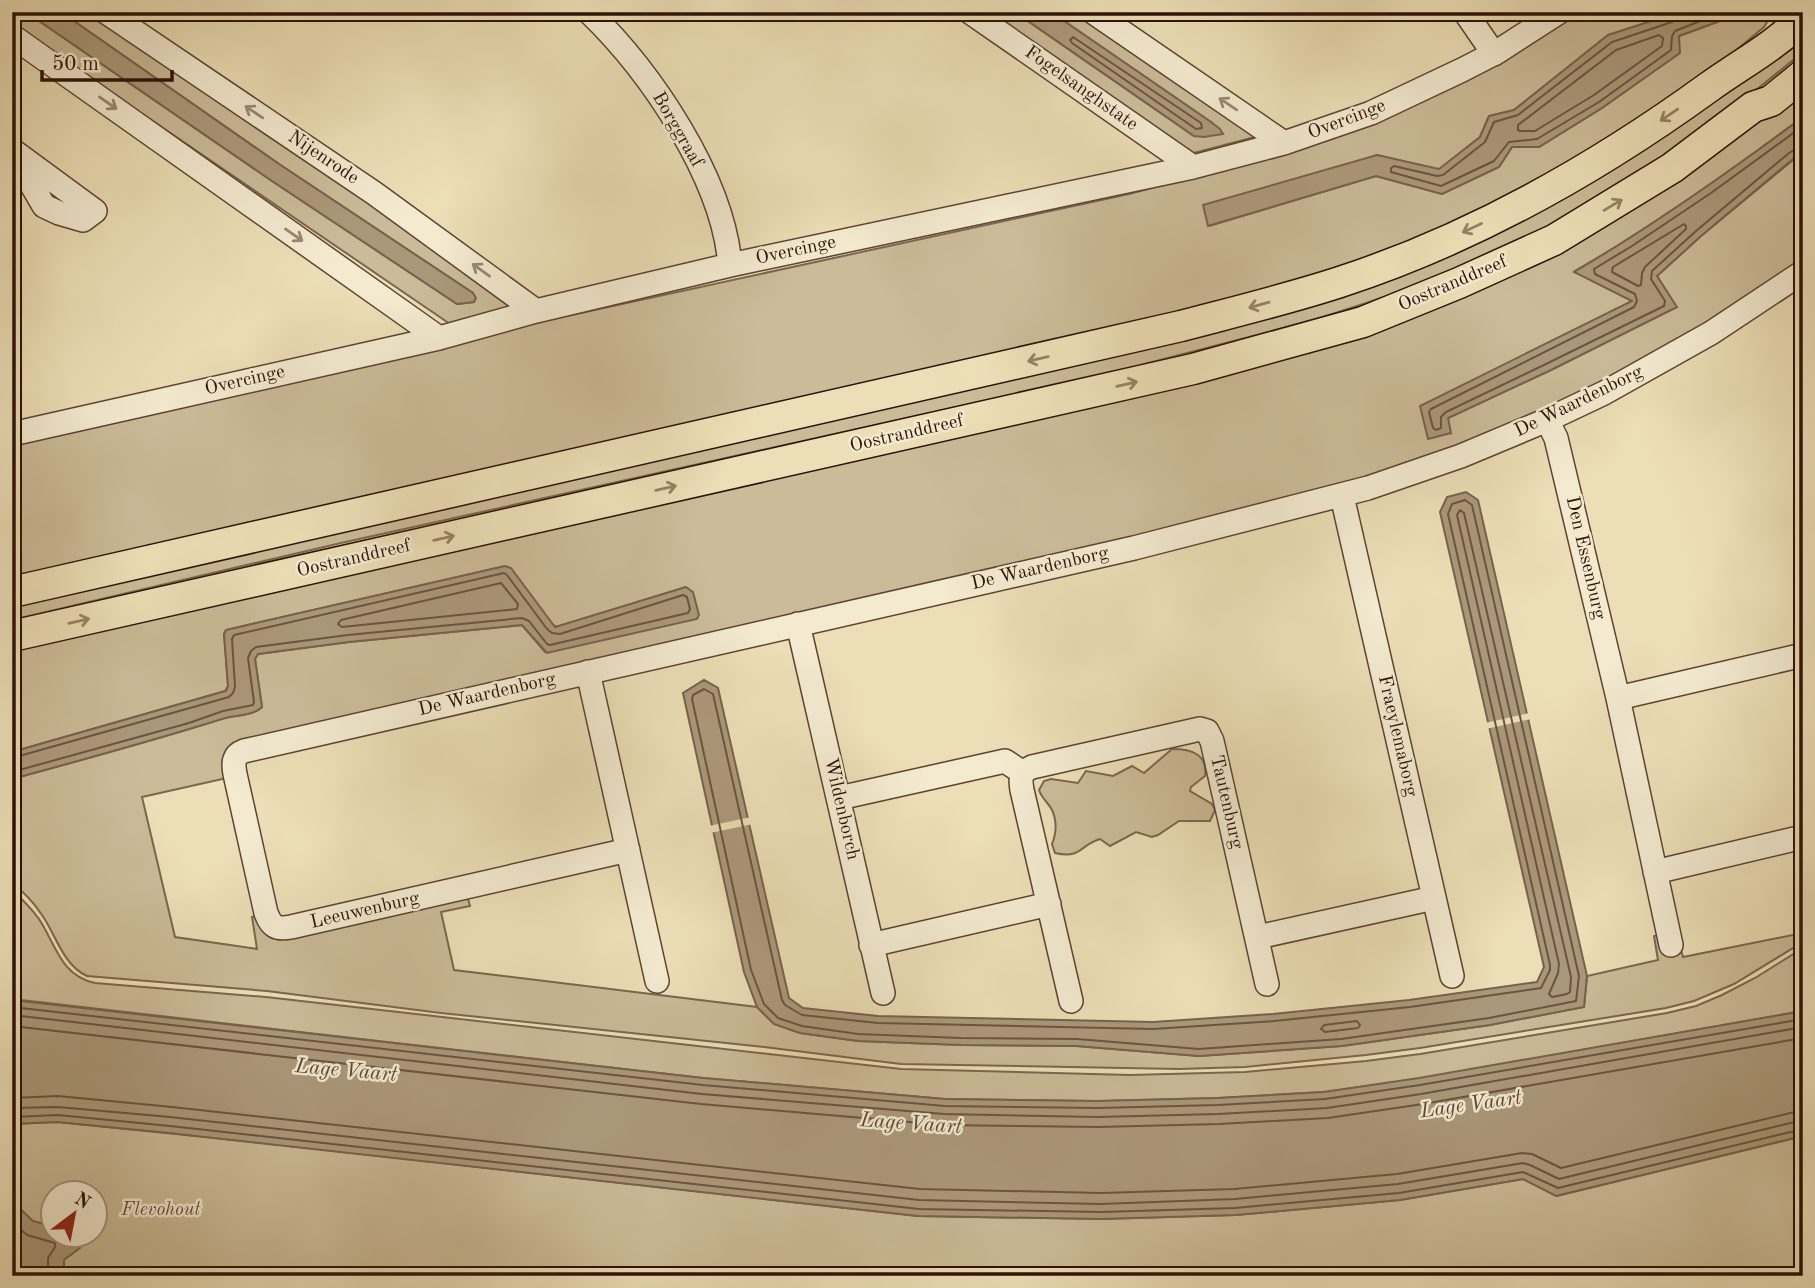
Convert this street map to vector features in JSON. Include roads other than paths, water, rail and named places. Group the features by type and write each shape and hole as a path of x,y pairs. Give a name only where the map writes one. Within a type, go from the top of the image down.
{"main road":[{"path":"12,592 1181,326 1340,282 1437,245 1523,205 1671,114 1752,60 1790,31 1796,14"},
{"name":"Oostranddreef","path":"12,636 1193,369 1363,322 1554,240 1672,169 1753,107 1763,93 1803,60"},
{"name":"Oostranddreef","path":"1753,107 1771,101 1803,75"}],"street":[{"name":"Nijenrode","path":"106,12 374,193 536,311"},
{"name":"Borggraaf","path":"589,12 635,63 677,122 713,194 728,242 730,265"},
{"name":"Fogelsanghstate","path":"970,12 1193,167"},
{"path":"1093,12 1284,143"},
{"path":"1465,12 1494,54"},
{"name":"Overcinge","path":"12,434 439,338 536,311 730,265 1193,167 1284,143 1371,113 1462,70 1494,54 1559,12"},
{"path":"12,36 439,338"},
{"name":"De Waardenborg","path":"236,756 244,751 1134,548 1342,496 1461,456 1604,393 1711,333 1803,272"},
{"name":"Den Essenburg","path":"1547,420 1559,449 1618,698 1671,945"},
{"name":"Fraeylemaborg","path":"1342,496 1452,976"},
{"name":"Wildenborch","path":"799,624 883,993"},
{"path":"1618,698 1803,655"},
{"path":"588,672 657,981"},
{"name":"Tautenburg","path":"1023,773 1032,767 1055,761 1196,730 1207,731 1212,741 1268,984"},
{"name":"Leeuwenburg","path":"236,756 233,762 234,774 268,920 275,928 291,927 628,850"},
{"path":"839,798 1005,761 1023,773 1020,780 1022,790 1071,1001"},
{"path":"1655,872 1803,837"},
{"path":"1258,937 1434,898"},
{"path":"872,945 1049,904"}],"water":[{"path":"26,12 61,12 279,164 473,293 476,298 474,302 457,304"},
{"path":"1015,12 1051,12 1211,122 1223,134 1194,136"},
{"path":"1679,12 1716,12 1720,21 1679,36 1680,53 1602,108 1539,147 1512,147 1499,167 1442,194 1376,176 1208,226 1203,205 1377,155 1439,169 1480,137 1489,116 1514,110 1608,35"},
{"path":"1803,117 1803,160 1799,155 1793,159 1657,276 1677,307 1448,418 1451,433 1428,439 1420,406 1632,301 1574,272 1691,198"},
{"path":"1466,492 1478,500 1587,976 1584,1007 1490,1025 1342,1046 1199,1056 1076,1046 858,1041 800,1033 774,1024 757,1007 744,972 683,693 704,680 718,688 789,998 803,1008 878,1016 1153,1022 1273,1014 1409,1000 1537,982 1544,967 1440,512 1447,497"},
{"path":"505,566 511,568 555,627 686,587 693,592 699,615 697,619 547,653 522,625 258,654 255,659 262,707 258,710 12,779 12,752 226,691 226,630"},
{"name":"Lage Vaart","path":"12,1000 703,1078 945,1099 1098,1101 1324,1092 1803,1011 1803,1136 1556,1196 1523,1179 1400,1200 1236,1215 1101,1219 918,1216 169,1133 57,1122 12,1124"},
{"path":"12,1201 33,1221 38,1222 38,1250 77,1250 64,1260 64,1276 12,1276"}],"park label":[{"name":"Flevohout","path":"161,1210"}]}
